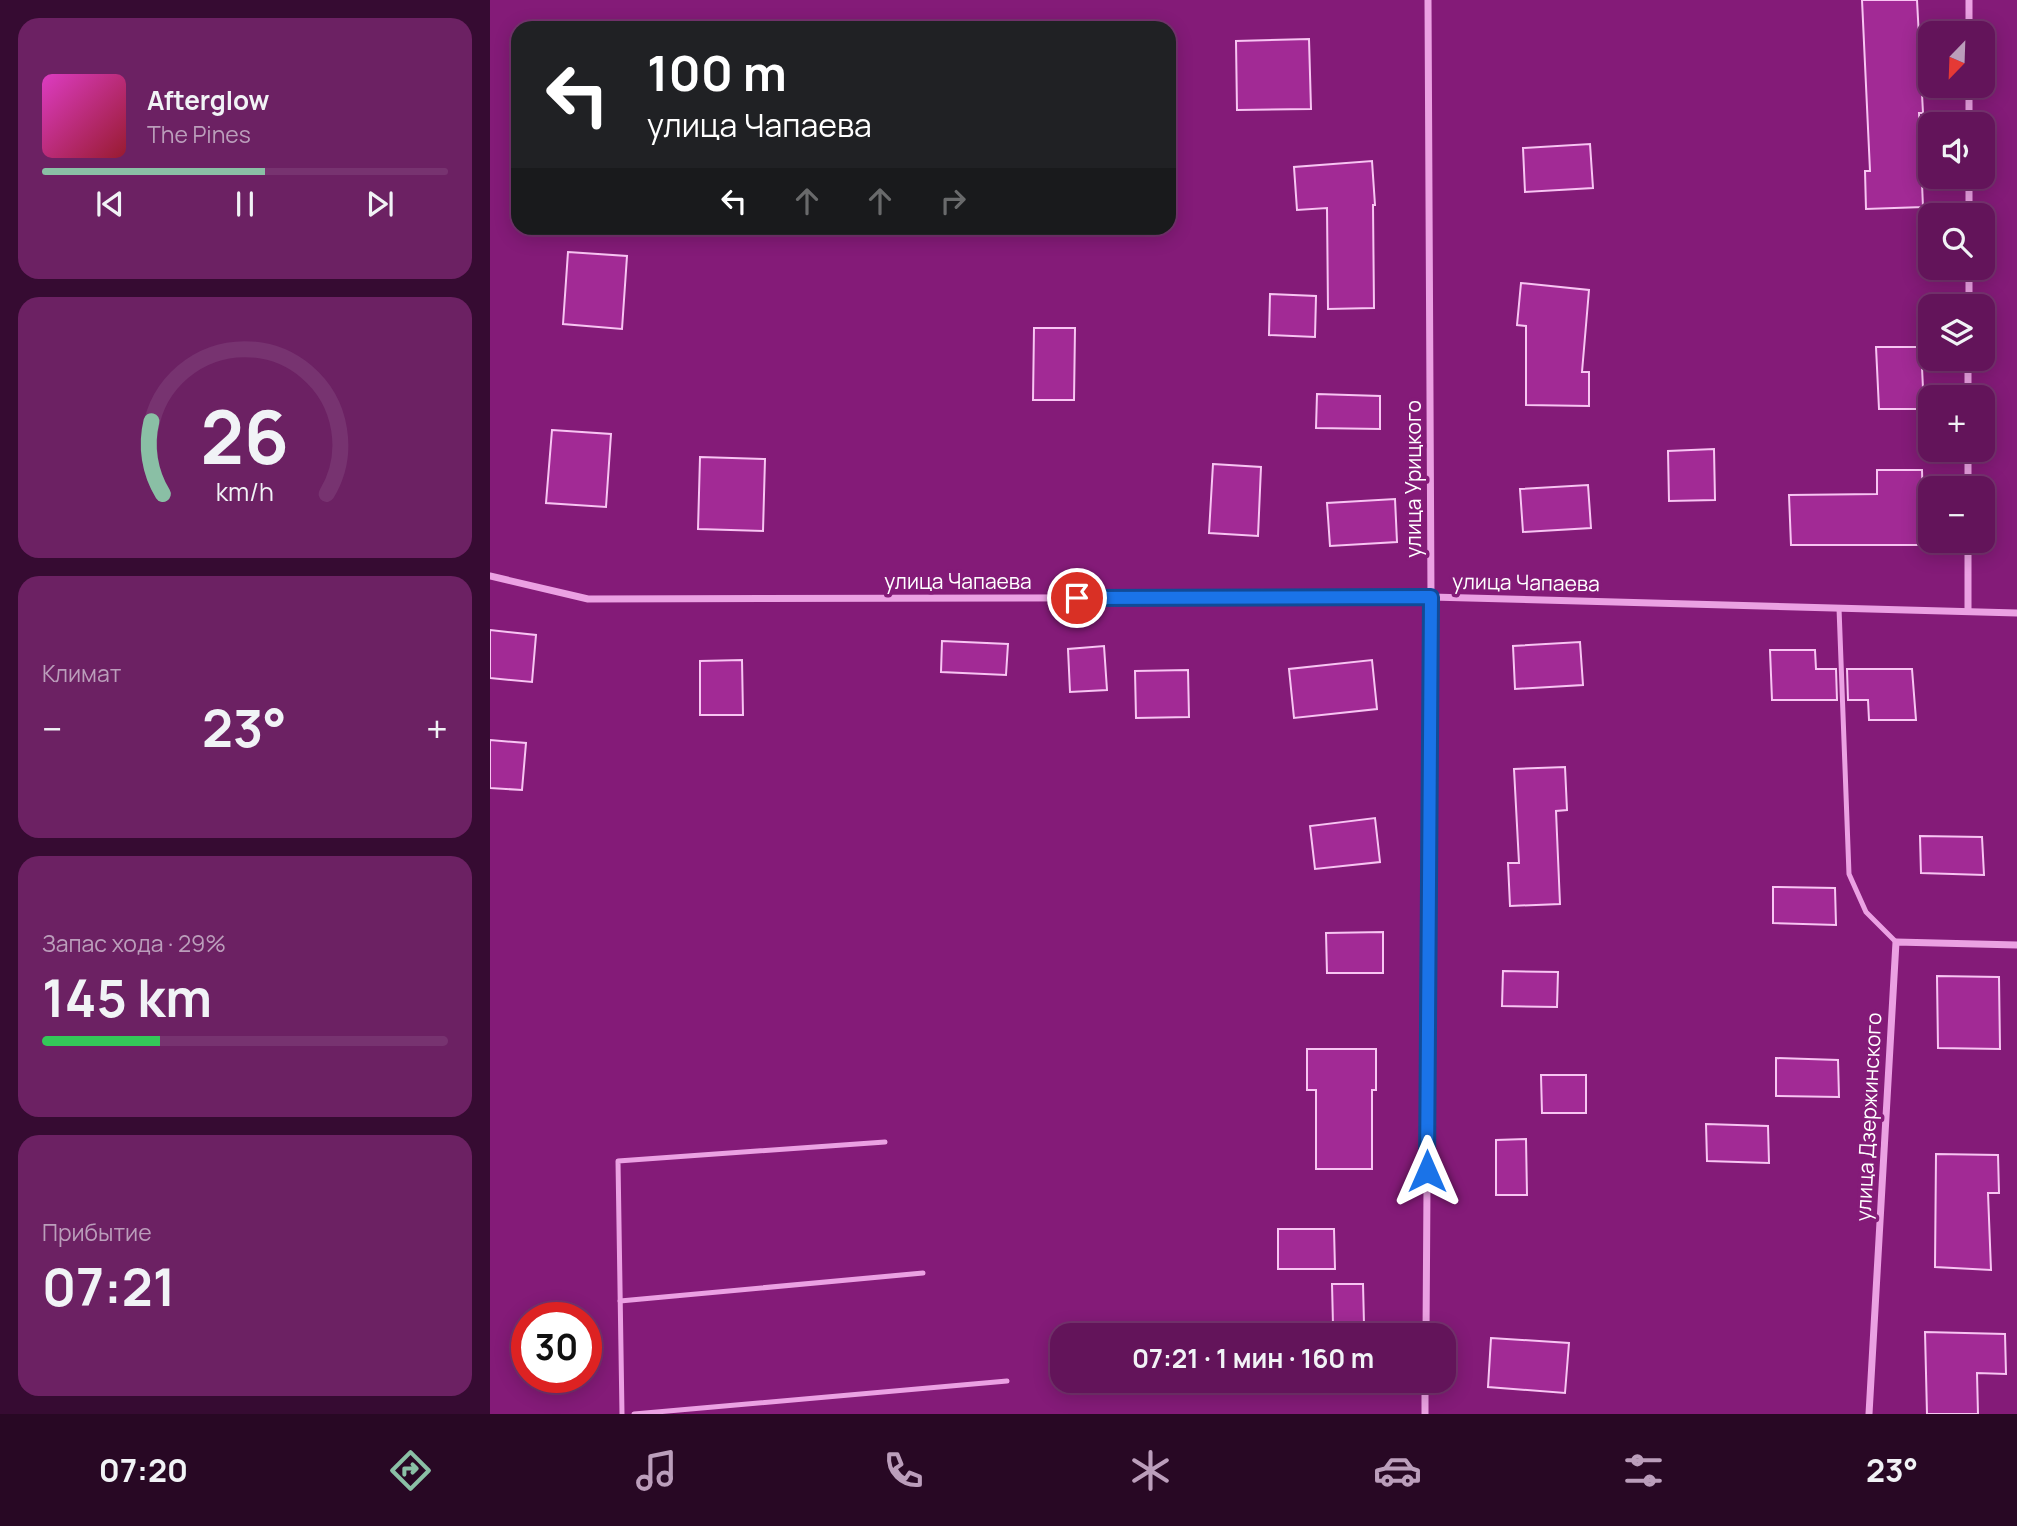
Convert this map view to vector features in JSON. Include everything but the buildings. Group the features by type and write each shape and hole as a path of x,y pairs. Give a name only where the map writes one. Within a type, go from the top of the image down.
{"street":[{"name":"улица Урицкого","path":"1426,1323 1431,597 1428,0"},
{"path":"1969,0 1969,21"},
{"path":"1968,553 1968,611"},
{"name":"улица Чапаева","path":"490,576 587,599 1431,597 2017,613"},
{"path":"1896,942 2017,944"},
{"name":"улица Дзержинского","path":"1869,1414 1896,942"},
{"path":"1425,1393 1425,1414"}],"lane":[{"path":"1839,608 1849,874 1866,912 1896,942"},
{"path":"622,1414 618,1161 885,1142"},
{"path":"620,1301 923,1273"},
{"path":"634,1414 1007,1381"}],"route":[{"path":"1077,598 1431,597 1427,1171"}]}
